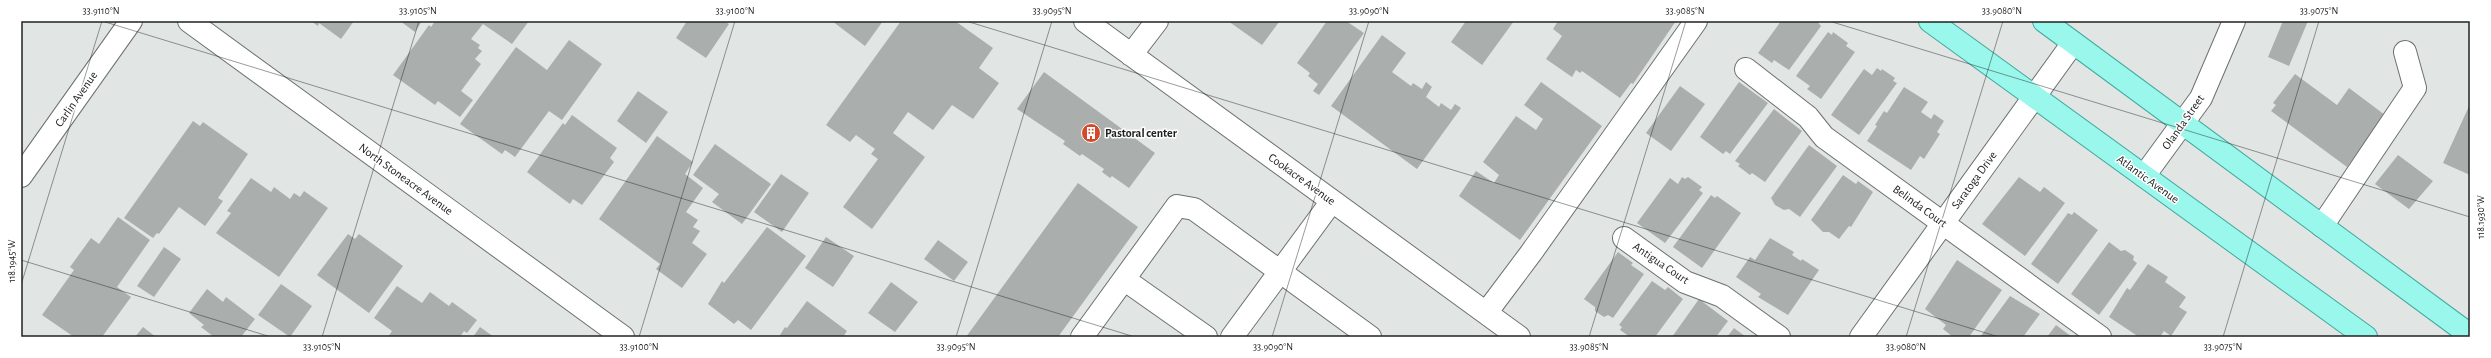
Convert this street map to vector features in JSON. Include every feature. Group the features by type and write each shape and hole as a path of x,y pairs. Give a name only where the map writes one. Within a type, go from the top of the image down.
{"main road":[{"name":"Atlantic Avenue","path":"1930,21 2366,337"},
{"path":"2044,21 2470,334"}],"street":[{"name":"Carlin Avenue","path":"21,176 131,21"},
{"name":"North Stoneacre Avenue","path":"189,21 623,337"},
{"name":"Cookacre Avenue","path":"1084,21 1519,337"},
{"path":"1131,55 1157,21"},
{"path":"1486,313 1531,253 1696,21"},
{"name":"Olanda Street","path":"2144,176 2201,98 2234,21"},
{"name":"Saratoga Drive","path":"1861,337 2073,43"},
{"path":"2322,226 2415,88 2405,52"},
{"name":"Belinda Court","path":"1746,69 1808,117 1824,137 2100,337"},
{"path":"1232,337 1279,270 1332,201"},
{"path":"1082,337 1125,280 1177,206 1194,209 1370,337"},
{"name":"Antigua Court","path":"1624,238 1685,282 1722,296 1779,337"},
{"path":"1125,280 1204,336"}],"building":[{"path":"311,21 354,21 341,39 319,23 318,26"},
{"path":"400,21 422,21 415,32"},
{"path":"435,21 529,21 512,44 483,24 471,39 480,45 478,48 482,51 475,59 481,64 461,91 473,100 460,117 438,101 435,105 393,75 429,25 431,27"},
{"path":"687,21 725,21 729,24 706,58 676,38"},
{"path":"832,21 883,21 865,46"},
{"path":"901,21 955,21 993,48 979,68 999,83 973,119 952,105 933,130 908,112 893,133 925,157 872,229 843,207 878,159 871,154 875,149 856,135 850,142 826,125"},
{"path":"1228,21 1277,21 1279,22 1262,45"},
{"path":"1327,21 1346,21 1364,33 1319,95 1313,91 1318,84 1308,76 1310,73 1297,63"},
{"path":"1466,21 1514,21 1482,65 1451,42"},
{"path":"1558,21 1676,21 1633,84 1631,83 1620,98 1582,71 1580,73 1576,70 1572,77 1546,59 1562,36 1553,29"},
{"path":"1781,21 1817,21 1821,26 1789,70 1774,60 1772,63 1758,53"},
{"path":"2283,21 2308,21 2289,66 2268,57"},
{"path":"1828,32 1832,35 1833,32 1848,43 1846,46 1855,52 1821,99 1807,89 1810,86 1796,76"},
{"path":"1382,35 1406,53 1392,72 1411,86 1413,83 1422,89 1426,82 1432,87 1426,97 1439,107 1441,103 1451,110 1455,104 1461,108 1417,169 1331,106"},
{"path":"569,40 602,64 562,120 549,111 515,157 505,150 502,154 460,124 516,47 547,70"},
{"path":"1877,68 1881,71 1882,69 1895,78 1893,81 1897,83 1859,135 1831,115 1864,69 1872,75"},
{"name":"Pastoral center","path":"1044,72 1155,153 1129,188 1112,176 1110,178 1102,172 1104,169 1082,154 1080,156 1063,144 1065,141 1017,109"},
{"path":"2295,74 2337,105 2349,88 2385,115 2347,167 2271,111 2276,105 2273,103"},
{"path":"1541,82 1602,126 1520,240 1459,196 1476,171 1494,183 1499,175 1483,162 1516,116 1536,130 1543,119 1524,105"},
{"path":"1739,82 1768,103 1730,154 1726,151 1723,154 1700,137"},
{"path":"1680,86 1705,104 1671,151 1646,133"},
{"path":"1904,87 1928,102 1921,112 1931,119 1934,114 1944,121 1937,132 1940,134 1924,159 1920,156 1911,170 1867,141 1877,126 1875,125 1884,111 1887,113"},
{"path":"638,91 668,112 646,143 617,121"},
{"path":"2470,104 2470,175 2443,163"},
{"path":"1774,109 1802,131 1765,182 1752,173 1750,175 1738,166 1740,164 1735,161"},
{"path":"572,115 617,148 610,158 614,162 582,205 573,199 570,204 527,172 563,123 565,125"},
{"path":"193,121 200,126 203,122 248,154 218,198 223,201 205,226 179,207 159,234 157,233 153,238 124,218"},
{"path":"657,136 693,162 685,174 703,188 686,212 698,220 693,227 700,231 692,243 707,254 682,288 656,269 660,264 599,219"},
{"path":"715,144 771,184 742,224 712,202 719,194 693,175"},
{"path":"1809,145 1837,166 1800,217 1789,209 1784,210 1775,205 1771,198"},
{"path":"2398,155 2433,181 2409,209 2375,184"},
{"path":"781,174 809,193 782,232 754,212"},
{"path":"1843,175 1856,184 1858,181 1873,192 1851,227 1849,226 1839,239 1829,232 1823,232 1811,220"},
{"path":"1682,177 1685,179 1688,177 1702,187 1699,190 1703,193 1665,243 1637,223 1670,178 1678,184"},
{"path":"2019,177 2040,192 2044,187 2065,203 2025,256 1982,224"},
{"path":"251,178 271,192 274,187 290,199 294,193 300,197 304,191 328,208 279,277 216,233 231,213 227,211"},
{"path":"1078,183 1138,227 1058,337 966,337"},
{"path":"1711,195 1715,198 1717,196 1741,213 1702,268 1673,247"},
{"path":"2074,212 2098,230 2058,284 2031,264 2068,213 2072,215"},
{"path":"118,217 150,240 117,287 131,297 102,337 74,337 42,315 74,270 70,267 91,238 99,244"},
{"path":"767,227 806,256 751,330 738,320 734,324 708,304 722,281 724,283"},
{"path":"348,234 355,239 359,234 403,266 369,313 317,275"},
{"path":"826,237 854,256 833,287 805,268"},
{"path":"1770,238 1794,252 1792,255 1801,261 1802,259 1819,270 1788,315 1758,297 1761,294 1736,277 1750,257 1755,260"},
{"path":"938,240 968,262 954,281 924,259"},
{"path":"2109,242 2121,251 2125,250 2134,256 2133,260 2137,263 2099,315 2071,294"},
{"path":"164,247 181,259 154,297 137,286"},
{"path":"1618,252 1633,263 1631,265 1644,274 1613,318 1608,315 1604,317 1595,311 1595,307 1584,299"},
{"path":"1957,260 2002,290 1969,337 1953,337 1943,329 1946,325 1925,309"},
{"path":"2148,264 2168,277 2165,282 2186,297 2179,307 2187,312 2171,336 2164,331 2160,337 2139,337 2109,317 2127,288 2130,290"},
{"path":"1652,281 1665,290 1668,287 1683,299 1655,337 1630,337 1620,330 1622,327 1619,325"},
{"path":"891,282 918,302 895,332 868,313"},
{"path":"281,284 312,306 290,337 258,315"},
{"path":"397,286 422,303 430,292 449,306 452,302 477,320 467,333 464,331 460,337 388,337 392,331 374,318"},
{"path":"207,289 223,302 226,297 255,319 241,337 214,337 201,327 204,325 189,313"},
{"path":"2010,296 2040,314 2023,337 1980,337"},
{"path":"1699,299 1728,321 1716,337 1672,337"},
{"path":"807,301 847,331 843,337 782,337 780,335"},
{"path":"2056,325 2072,337 2047,337"},
{"path":"143,327 156,337 135,337"},
{"path":"480,327 494,337 473,337"},
{"path":"1734,328 1746,337 1727,337"}],"place":[{"name":"Pastoral center","path":"1091,133"}]}
